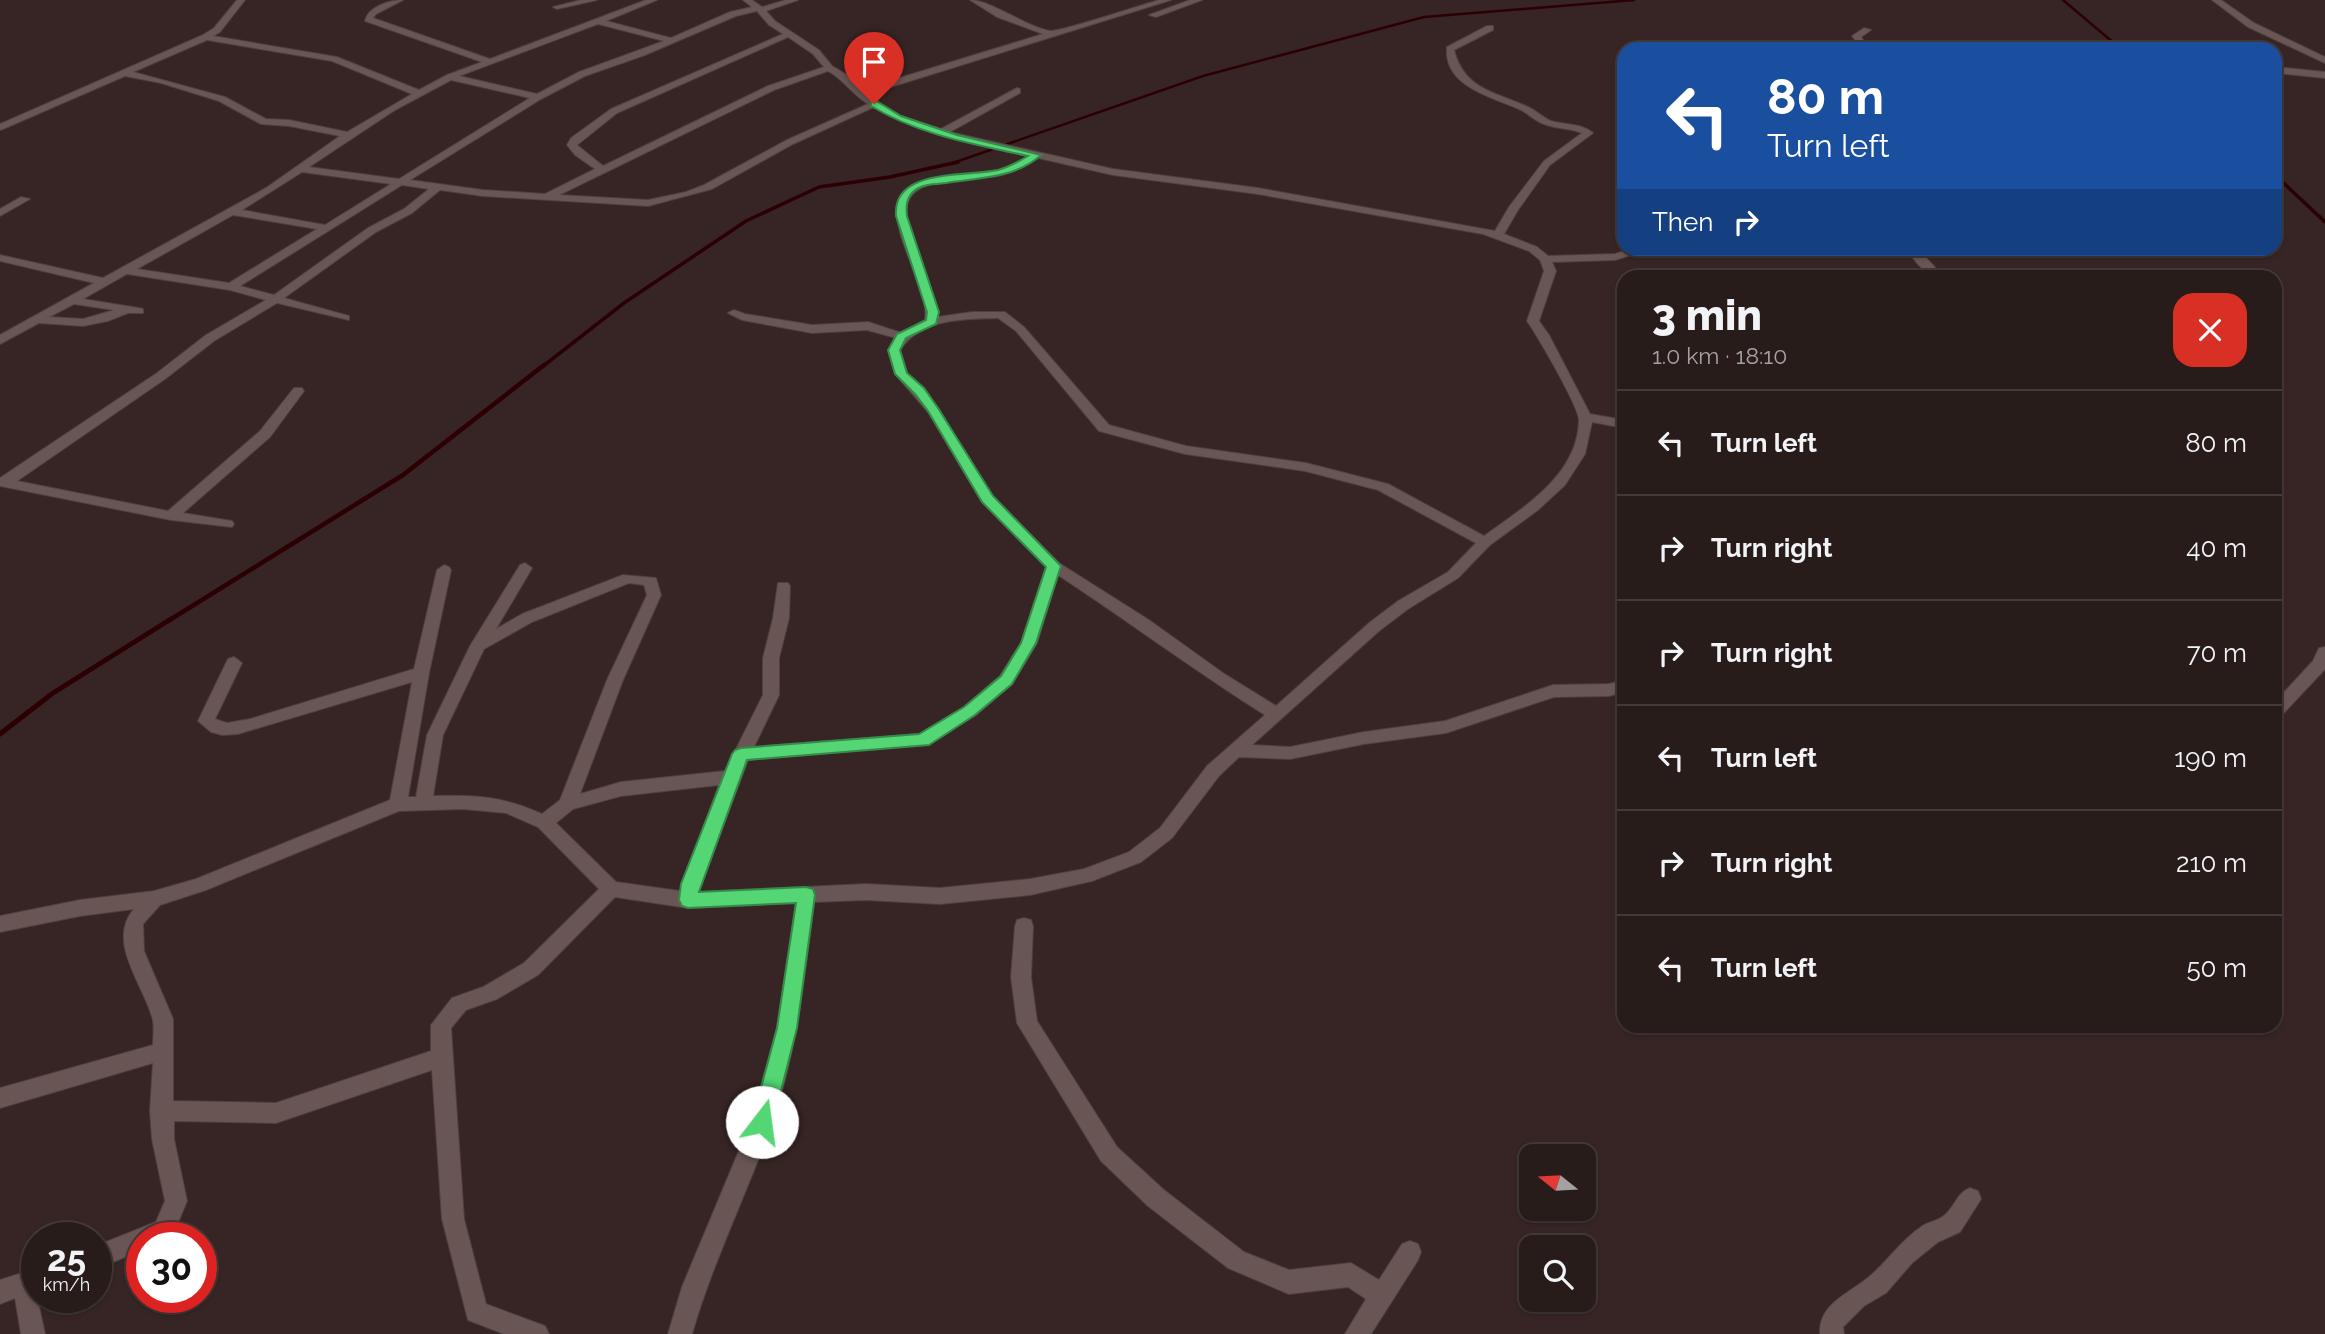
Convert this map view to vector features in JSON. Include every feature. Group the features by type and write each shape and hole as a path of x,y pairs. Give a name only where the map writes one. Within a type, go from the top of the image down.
{"street":[{"path":"0,127 206,37 217,30 241,0"},
{"path":"399,0 373,12 368,19 488,61"},
{"path":"557,7 593,0"},
{"path":"0,924 154,899 200,885 398,804 463,803 508,806 544,821 611,889 640,895 688,900 866,892 940,896 1030,887 1086,876 1135,857 1166,833 1213,771 1374,627 1403,605 1453,575 1485,542 1532,507 1560,482 1578,454 1586,418 1533,321 1550,271 1545,260 1533,249 1498,236 1453,225 1258,191 1113,172 970,142 898,118 858,94 846,78 829,68 816,52 772,23 760,9 747,0"},
{"path":"231,287 538,97 582,74 733,14 794,0"},
{"path":"974,0 1000,15 1054,34"},
{"path":"858,94 936,68 1167,0"},
{"path":"1099,22 1157,15 1198,0"},
{"path":"2216,0 2251,25 2325,60"},
{"path":"0,340 270,190 348,135 419,93 488,61 647,1"},
{"path":"598,21 671,40"},
{"path":"1490,28 1450,49 1452,59 1462,75 1486,95 1527,109 1544,121 1588,133 1547,163 1513,209 1498,236"},
{"path":"1861,42 1856,36 1867,30"},
{"path":"601,169 578,153 572,145 606,117 769,41 791,34"},
{"path":"206,37 334,59 419,93"},
{"path":"548,197 771,88 829,68"},
{"path":"2282,70 2325,75"},
{"path":"125,73 163,81 222,99 264,122 289,123 348,135"},
{"path":"450,77 538,97"},
{"path":"943,132 962,124 1017,91"},
{"path":"299,169 484,194 649,202 689,194 729,177 803,136 874,104"},
{"path":"932,321 933,312 928,293 917,269 901,216 900,205 907,193 926,182 999,173 1037,155"},
{"path":"3,482 161,376 210,338 273,301 372,230 408,211 438,187"},
{"path":"0,214 25,199"},
{"path":"230,211 326,228"},
{"path":"1545,260 1619,256"},
{"path":"1917,256 1931,270"},
{"path":"0,258 104,282"},
{"path":"125,270 231,287 273,301 345,318"},
{"path":"37,319 79,324 96,322 133,310 71,300"},
{"path":"734,313 812,329 868,326 901,336"},
{"path":"1277,713 1217,677 1144,624 1054,566 987,499 934,411 919,391 901,374 894,350 901,336 932,321 1001,314 1020,329 1104,428 1185,450 1306,467 1382,487 1485,542"},
{"path":"171,516 265,434 298,391"},
{"path":"1586,418 1617,423"},
{"path":"3,482 171,516 226,524"},
{"path":"741,754 923,740 970,711 1006,680 1029,643 1054,566"},
{"path":"423,804 435,735 478,646 525,568"},
{"path":"398,804 421,673 444,570"},
{"path":"478,646 527,618 628,578 651,581 654,595 615,680 567,804"},
{"path":"688,900 690,884 731,777 771,695 771,658 781,618 783,586"},
{"path":"2282,705 2320,664 2325,652"},
{"path":"234,663 206,721 214,729 226,730 250,725 421,673"},
{"path":"1236,751 1290,754 1364,738 1446,727 1553,691 1617,688"},
{"path":"544,821 567,804 621,789 731,777"},
{"path":"537,1334 497,1327 476,1312 453,1219 441,1025 459,1004 491,993 531,969 611,889"},
{"path":"680,1334 694,1287 762,1122 787,1028 806,895"},
{"path":"154,899 134,922 134,951 163,1018 161,1111 163,1139 176,1201 167,1222"},
{"path":"1024,926 1021,977 1027,1023 1109,1153 1156,1199 1236,1260 1289,1282 1351,1275 1383,1296"},
{"path":"0,1098 163,1051"},
{"path":"161,1111 276,1113 441,1057"},
{"path":"1832,1334 1831,1323 1856,1298 1878,1285 1904,1255 1930,1234 1952,1224 1970,1199"},
{"path":"1357,1334 1410,1252"},
{"path":"0,1292 21,1285"},
{"path":"28,1313 33,1334"}],"waterway":[{"path":"952,163 1203,76 1424,17 1634,0"},
{"path":"2063,0 2113,42"},
{"path":"952,163 958,162"},
{"path":"542,367 624,303 746,221 819,187 890,177 952,163"},
{"path":"2282,182 2325,222"},
{"path":"168,621 403,475 544,365"},
{"path":"0,734 53,693 171,619"}],"route":[{"path":"762,1122 787,1028 806,895 688,900 690,884 741,754 923,740 970,711 1006,680 1029,643 1054,566 987,499 934,411 919,391 901,374 894,350 901,336 932,321 933,312 901,216 900,205 907,193 926,182 999,173 1037,155 954,137 898,118 874,104"}]}
